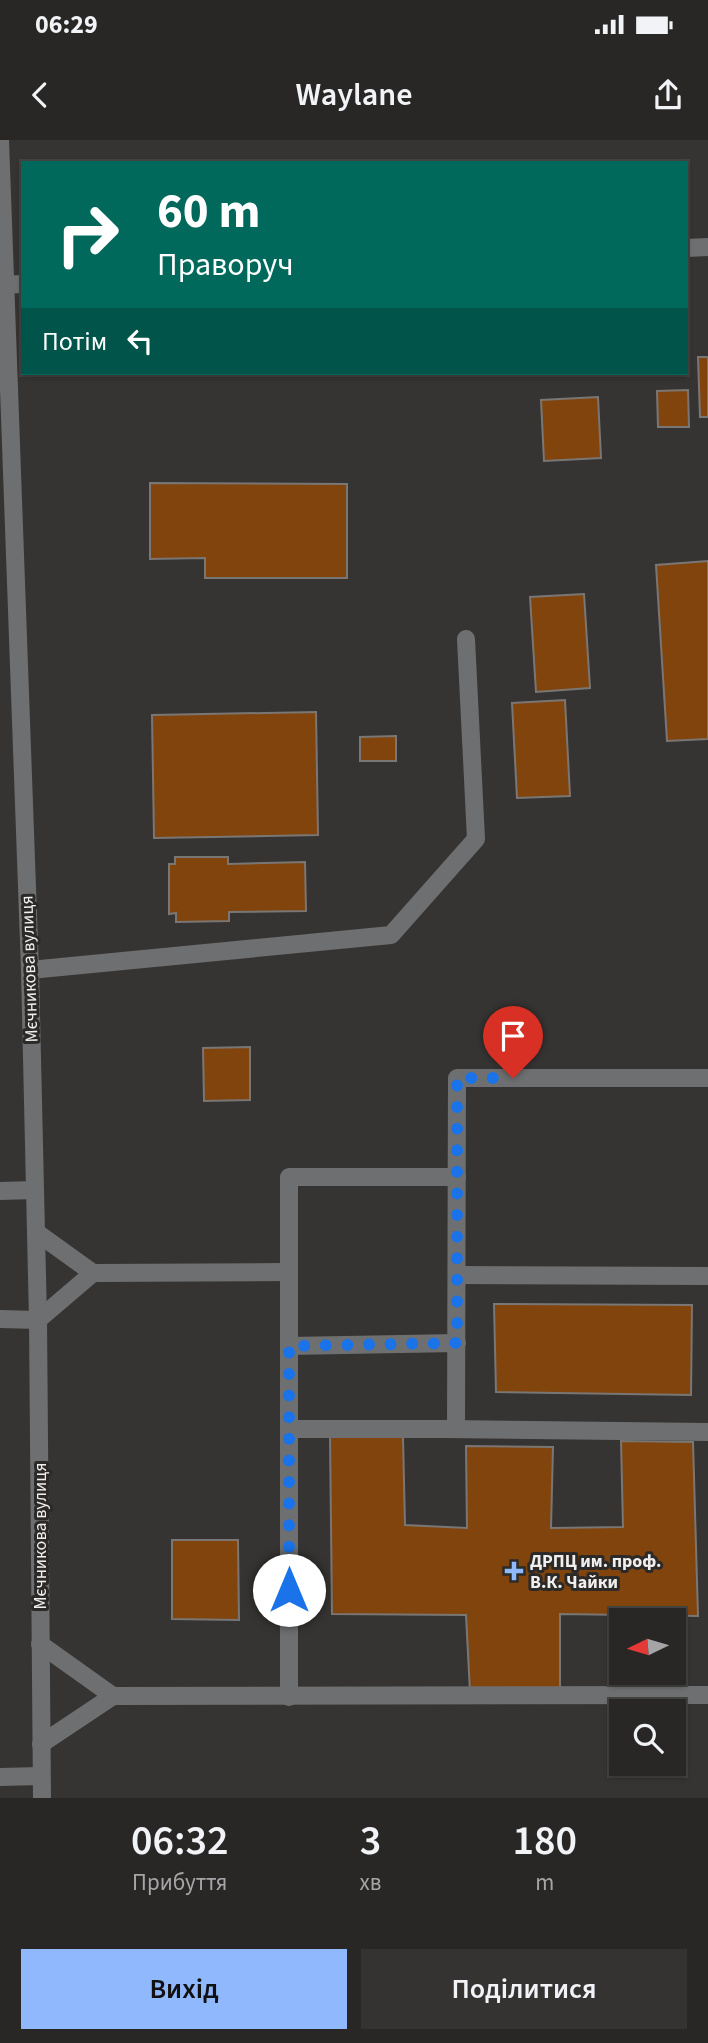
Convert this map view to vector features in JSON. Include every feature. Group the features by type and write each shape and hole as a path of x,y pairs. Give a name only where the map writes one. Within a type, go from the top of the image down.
{"street":[{"name":"Мєчникова вулиця","path":"0,140 2,285 30,970 38,1320 42,1798"},
{"path":"688,248 708,247"},
{"path":"2,285 21,284"},
{"path":"30,970 391,935 476,839 466,639"},
{"path":"289,1429 456,1429 457,1078 708,1078"},
{"path":"289,1697 289,1177 457,1177"},
{"path":"0,1191 35,1190"},
{"path":"36,1232 93,1273 289,1272"},
{"path":"0,1319 38,1320 93,1273"},
{"path":"457,1275 708,1276"},
{"path":"289,1346 457,1343"},
{"path":"446,1429 708,1432"},
{"path":"40,1644 113,1696"},
{"path":"41,1744 113,1696 708,1695"},
{"path":"0,1777 41,1776"}],"building":[{"path":"698,357 708,357 708,417 700,417"},
{"path":"688,390 689,427 658,427 657,391"},
{"path":"598,397 601,458 544,461 541,400"},
{"path":"150,483 347,484 347,578 205,578 205,558 150,559"},
{"path":"708,561 708,739 667,741 656,565"},
{"path":"584,594 590,688 536,692 530,597"},
{"path":"565,700 570,796 517,798 512,703"},
{"path":"316,712 318,835 154,838 152,715"},
{"path":"396,736 396,761 360,761 360,737"},
{"path":"175,857 228,857 228,864 305,862 306,911 229,912 229,921 176,922 176,913 169,914 169,864 175,864"},
{"path":"250,1047 250,1100 204,1101 203,1048"},
{"path":"494,1304 692,1305 691,1395 496,1392"},
{"name":"ДРПЦ им. проф. В.К. Чайки","path":"330,1436 403,1437 405,1525 467,1528 466,1446 553,1447 551,1528 623,1527 621,1441 693,1442 698,1616 686,1616 686,1608 609,1608 609,1615 560,1614 560,1691 470,1692 466,1615 332,1614"},
{"path":"172,1540 238,1540 239,1620 172,1619"}],"place":[{"name":"ДРПЦ им. проф. В.К. Чайки","path":"514,1571"}],"route":[{"path":"289,1590 289,1346 457,1343 457,1078 513,1078"}]}
